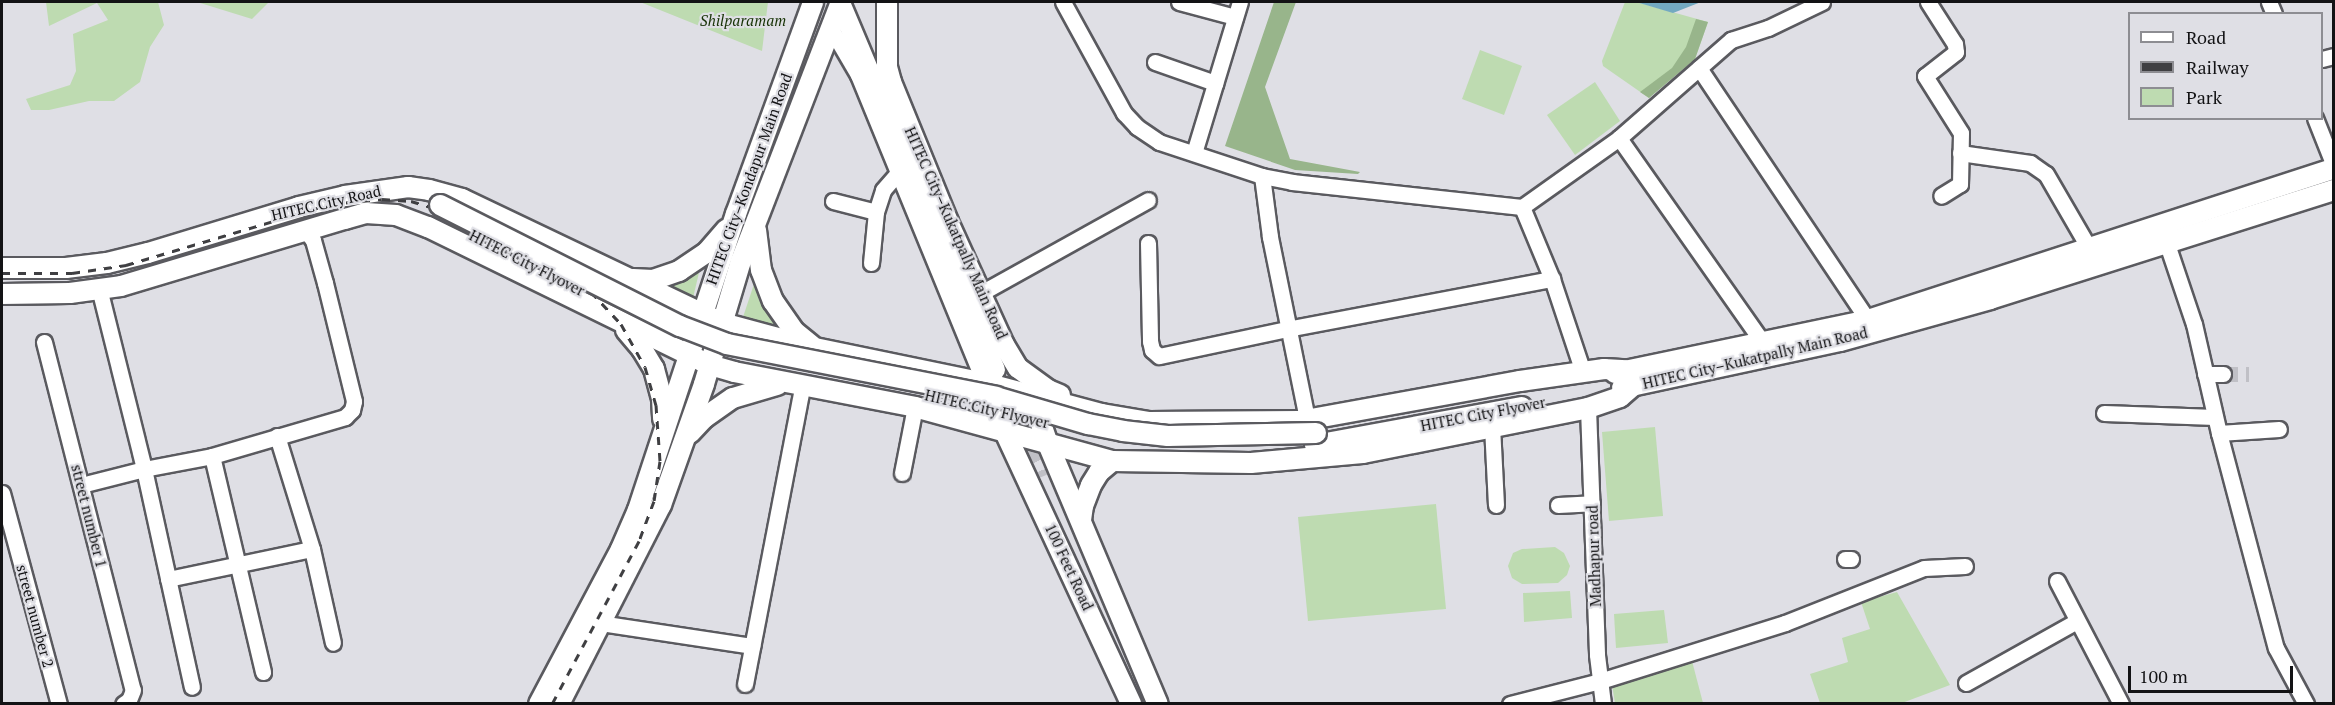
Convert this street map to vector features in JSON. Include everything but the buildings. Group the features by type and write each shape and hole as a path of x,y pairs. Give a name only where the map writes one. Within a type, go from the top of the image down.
{"main road":[{"name":"HITEC City–Kondapur Main Road","path":"539,704 632,527 736,214 813,2"},
{"path":"559,704 657,514 686,437 756,221 841,2"},
{"name":"100 Feet Road","path":"841,2 987,375 1005,432 1131,704"},
{"name":"HITEC City–Kukatpally Main Road","path":"887,2 887,67 891,82 948,222 1004,345 1018,368 1048,390 1095,408 1102,414"},
{"name":"HITEC City–Kukatpally Main Road","path":"688,356 734,372 915,407 1112,461 1251,463 1364,453 1588,408 1620,397 1630,378 1762,343 1868,320 2090,250 2334,168"},
{"name":"HITEC City Road","path":"2,294 70,293 121,286 305,230 408,187 448,194 722,323 815,348"},
{"name":"HITEC City–Kukatpally Main Road","path":"815,348 987,375 1030,394 1102,414 1149,422 1307,419 1582,372 1614,369 1630,378 1840,341 2167,244 2334,190"},
{"name":"HITEC City Flyover","path":"366,204 399,194 680,326 711,338 996,397 1088,424 1168,436 1316,434 1443,416 1630,378"},
{"name":"HITEC City Road","path":"2,267 66,268 107,263 148,253 299,207 345,196 428,227 688,356"},
{"path":"630,279 653,280 693,262 719,240 736,214"},
{"path":"756,221 759,262 772,300 795,332 815,348"},
{"path":"584,304 595,295 600,287 599,264"},
{"path":"612,319 642,349 654,369 662,402 662,433"},
{"path":"686,437 704,418 733,398 773,385 803,384"},
{"name":"100 Feet Road","path":"1030,394 1048,444 1158,704"},
{"path":"1081,520 1083,506 1091,485 1098,472 1112,461"},
{"path":"1041,477 1142,704"}],"street":[{"path":"1063,2 1124,113 1137,127 1159,142 1262,176 1324,186 1522,207 1619,138 1731,40 1768,28 1822,2"},
{"path":"1179,2 1235,17"},
{"path":"1194,153 1240,2"},
{"path":"1928,2 1954,44 1956,52 1925,76 1961,133 1960,184 1941,196"},
{"path":"830,27 858,75 898,173 987,375"},
{"path":"1155,62 1215,83"},
{"path":"1699,68 1868,320"},
{"path":"2316,120 2334,168"},
{"path":"1619,138 1762,343"},
{"path":"1960,153 2030,163 2046,174 2090,250"},
{"path":"871,263 876,212 883,190 898,173"},
{"path":"1262,176 1270,237 1287,329 1307,419"},
{"path":"981,292 1148,200"},
{"path":"833,201 876,212"},
{"path":"1522,207 1552,279 1582,372"},
{"path":"89,483 144,469 212,456 345,417 352,410 354,401 313,240 305,230"},
{"path":"1148,243 1150,341 1152,350 1159,356 1287,329 1552,279"},
{"path":"2167,244 2184,290 2219,434 2276,648 2306,704"},
{"path":"99,288 144,469 192,687"},
{"name":"street number 1","path":"44,342 133,690 129,699 123,704"},
{"path":"2205,374 2223,374"},
{"path":"745,684 803,384"},
{"path":"902,473 915,407"},
{"name":"Madhapur road","path":"1588,408 1600,681 1603,704"},
{"path":"2104,413 2215,417"},
{"path":"1492,426 1496,505"},
{"path":"2219,434 2279,429"},
{"path":"277,436 312,549 333,643"},
{"path":"212,456 263,672"},
{"name":"street number 2","path":"2,493 59,704"},
{"path":"1558,505 1592,503"},
{"path":"168,579 312,549"},
{"path":"1510,704 1600,681 1785,623 1924,568 1965,566"},
{"path":"2057,581 2121,704"},
{"path":"1966,683 2077,621"},
{"path":"600,623 752,646"}],"green space":[{"path":"46,2 158,2 164,25 150,47 140,82 114,101 89,101 49,110 31,110 26,99 70,85 76,71 73,34 108,20 97,3 49,26"},
{"path":"197,2 269,2 252,19"},
{"name":"Shilparamam","path":"640,2 768,2 762,51"},
{"path":"1274,2 1296,2 1265,87 1290,159 1360,172 1358,174 1295,170 1225,146"},
{"path":"1625,2 1636,2 1708,22 1695,59 1649,98 1603,66 1602,61"},
{"path":"1696,19 1708,22 1695,59 1649,98 1640,92 1672,68 1686,47"},
{"path":"1480,50 1522,66 1504,115 1462,99"},
{"path":"1595,82 1620,121 1575,155 1547,115"},
{"path":"701,264 693,298 663,284"},
{"path":"755,281 759,300 776,326 743,317"},
{"path":"1655,427 1663,516 1609,521 1602,432"},
{"path":"1436,504 1446,609 1308,621 1298,517"},
{"path":"1555,547 1564,553 1570,566 1567,575 1558,583 1522,584 1512,578 1508,566 1513,553 1522,549"},
{"path":"1570,591 1572,618 1524,622 1523,593"},
{"path":"1897,592 1950,685 1902,703 1820,703 1810,674 1848,662 1842,638 1870,629 1861,602"},
{"path":"1664,610 1668,643 1616,648 1614,614"},
{"path":"1692,661 1703,703 1615,703 1612,685"}],"water":[{"path":"1636,2 1701,2 1673,13"}],"tunnel":[{"path":"2223,374 2249,374"},
{"path":"1003,389 1041,477"}],"railway":[{"path":"2,273 72,273 126,265 330,204 382,199 411,201 460,216 542,256 580,280 621,324 645,367 656,405 660,461 654,501 639,541 552,704"}]}
